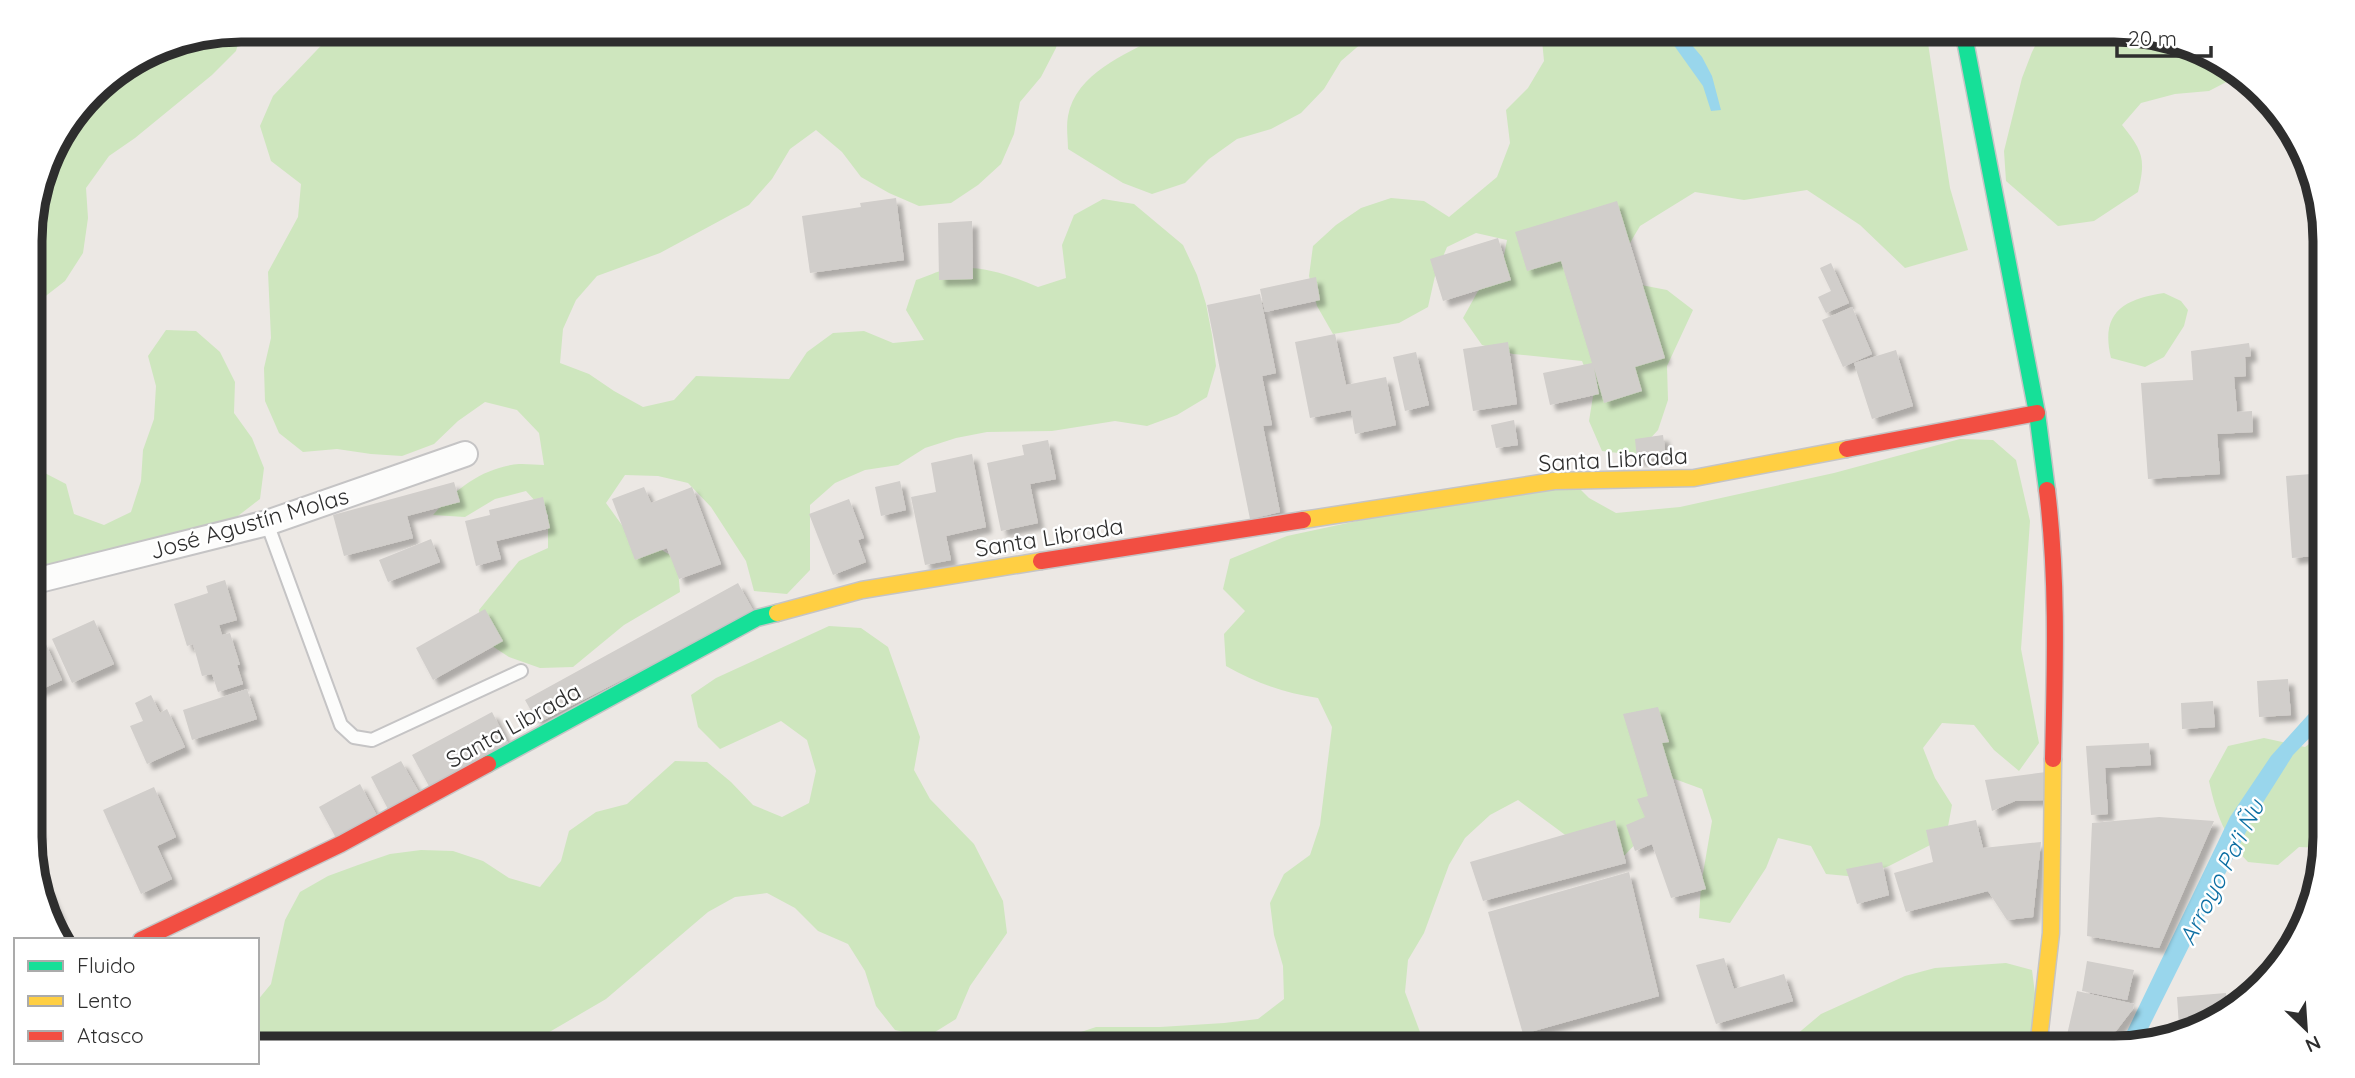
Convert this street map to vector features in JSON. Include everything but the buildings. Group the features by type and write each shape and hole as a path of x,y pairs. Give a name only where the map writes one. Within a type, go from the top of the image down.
{"street":[{"path":"1966,42 2037,413 2050,514 2055,635 2051,933 2039,1036"},
{"name":"Santa Librada","path":"145,938 341,844 757,618 862,590 1554,481 1694,478 2037,413"},
{"name":"José Agustín Molas","path":"42,580 267,523 465,454"}],"lane":[{"path":"267,523 341,725 354,737 372,740 521,671"}],"green space":[{"path":"239,42 236,51 212,75 109,156 86,188 88,218 83,253 65,281 42,299 42,228 49,189 57,165 76,130 100,100 141,69 189,49"},
{"path":"325,42 1057,42 1041,77 1020,102 1014,134 1001,164 978,185 951,203 919,206 889,193 861,177 842,152 816,130 790,149 772,179 749,205 660,253 597,276 576,300 563,329 560,363 589,374 643,407 674,400 696,376 789,379 807,352 833,333 864,331 893,343 924,340 906,310 916,280 944,270 960,268 994,272 1038,287 1066,278 1062,245 1074,215 1103,199 1134,204 1183,245 1197,275 1212,335 1216,366 1207,397 1177,415 1147,426 1115,421 1052,431 987,432 956,438 925,448 898,465 865,470 835,483 810,505 810,570 787,594 754,591 746,561 711,507 688,483 658,476 625,475 606,503 624,528 677,559 680,592 624,625 573,667 540,668 509,657 483,640 479,610 519,561 548,548 548,515 526,491 495,499 465,517 433,515 458,490 488,472 515,464 544,465 539,433 517,410 485,402 458,421 434,444 402,456 337,449 303,452 279,433 265,401 264,368 271,338 268,272 298,217 301,184 271,161 260,126 273,96"},
{"path":"1148,42 1363,42 1341,61 1324,89 1301,113 1271,129 1237,139 1209,159 1185,183 1152,194 1123,183 1068,149 1067,120 1073,101 1091,77 1117,58"},
{"path":"1542,42 1928,42 1950,188 1968,250 1905,268 1860,225 1807,190 1744,200 1695,192 1640,226 1624,253 1636,284 1667,290 1693,310 1667,366 1668,400 1658,430 1635,455 1602,451 1589,421 1594,390 1582,361 1513,354 1482,345 1463,318 1478,291 1501,271 1507,240 1476,233 1447,247 1435,276 1428,307 1399,323 1333,334 1317,306 1309,276 1313,246 1336,225 1361,208 1391,198 1424,201 1449,217 1497,177 1510,143 1506,110 1528,88 1544,61"},
{"path":"2037,42 2140,44 2190,57 2230,80 2209,91 2175,94 2141,103 2122,125 2141,156 2142,171 2138,192 2094,221 2058,226 2006,181 2004,151 2022,78"},
{"path":"2164,293 2181,301 2188,310 2184,326 2164,357 2145,367 2111,358 2109,330 2118,311 2137,299"},
{"path":"166,330 196,331 220,352 235,382 234,413 252,438 264,468 260,499 234,519 171,535 42,581 42,472 66,484 74,514 104,525 131,512 141,481 143,450 154,419 156,386 148,356"},
{"path":"1960,439 1993,440 2016,460 2030,521 2021,649 2039,743 2019,771 1994,750 1974,725 1942,723 1923,748 1935,778 1952,805 1946,837 1889,866 1858,877 1826,874 1811,846 1778,838 1766,868 1730,923 1699,918 1701,885 1712,821 1702,789 1672,778 1644,835 1621,859 1568,837 1518,800 1490,815 1465,838 1449,865 1424,933 1408,960 1405,992 1422,1036 1069,1036 1096,1027 1160,1027 1258,1019 1284,999 1283,966 1274,935 1270,903 1284,874 1310,855 1320,825 1332,727 1318,698 1270,686 1226,666 1224,634 1245,611 1223,589 1230,559 1287,536 1567,476 1589,498 1616,513 1680,507 1834,473"},
{"path":"829,626 861,628 888,647 920,737 914,770 930,799 974,844 1003,901 1007,933 970,986 956,1019 929,1036 895,1030 876,1006 865,971 848,944 818,931 795,908 767,893 735,897 708,912 606,999 543,1036 259,1036 259,999 271,984 285,920 300,892 328,876 390,854 421,850 453,851 483,861 509,878 540,887 561,861 569,831 596,812 627,804 675,761 707,762 753,805 782,817 809,803 816,771 807,740 781,721 720,749 698,727 691,695 716,678"},
{"path":"2264,738 2305,747 2313,741 2313,848 2299,847 2278,865 2248,862 2222,825 2209,781 2228,746"},
{"path":"2006,963 2032,970 2040,1036 1795,1036 1821,1014 1905,976 1935,968"}],"water":[{"path":"1672,42 1689,42 1702,57 1712,76 1721,110 1711,111 1703,86"},
{"name":"Arroyo Pa'i Ñu","path":"2313,709 2313,734 2293,755 2252,820 2146,1033 2125,1036 2230,817 2271,756"}],"traffic: fast":[{"path":"1965,42 2037,413 2047,490"},
{"path":"488,764 757,618 777,613"}],"traffic: slow":[{"path":"1303,520 1554,481 1694,478 1847,449"},
{"path":"777,613 862,590 1041,561"},
{"path":"2039,1036 2051,933 2053,759"}],"traffic: jam":[{"path":"1847,449 2037,413"},
{"path":"2047,490 2054,591 2053,759"},
{"path":"1041,561 1303,520"},
{"path":"145,938 341,844 488,764"}]}
